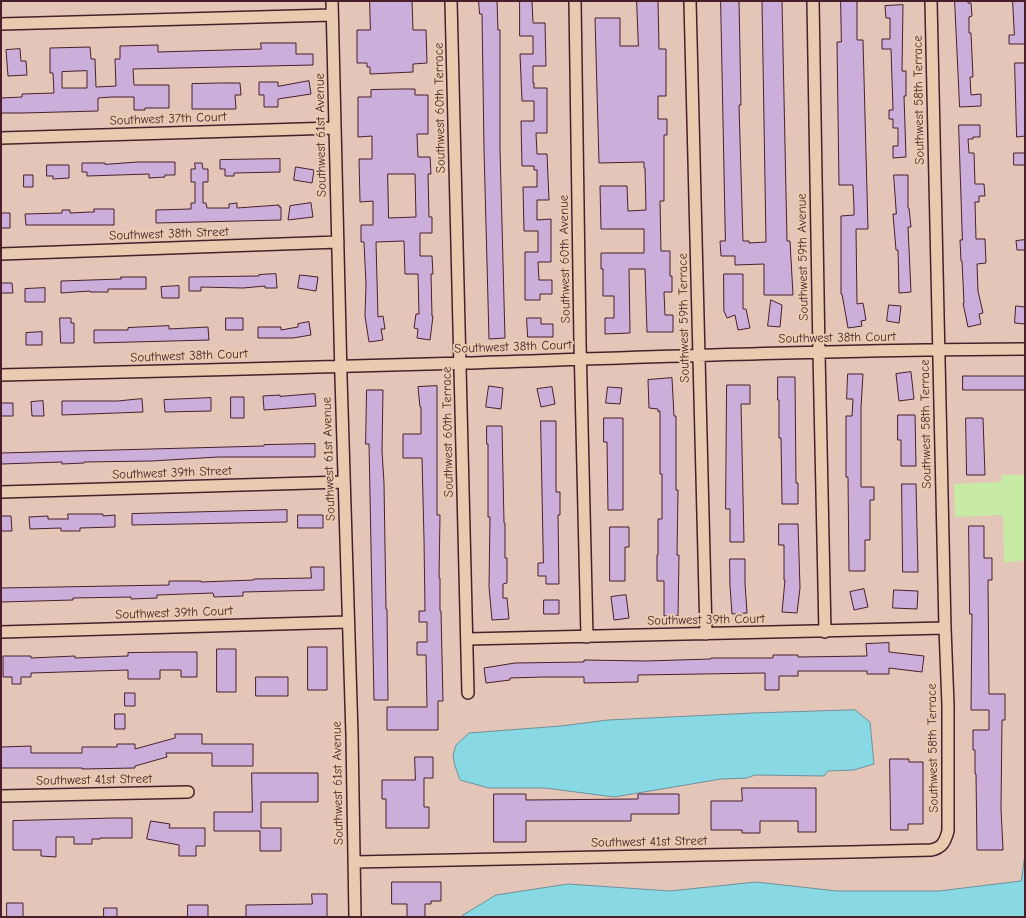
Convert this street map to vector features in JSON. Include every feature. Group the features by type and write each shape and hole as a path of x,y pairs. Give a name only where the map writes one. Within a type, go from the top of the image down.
{"street":[{"name":"Southwest 61st Avenue","path":"332,1 355,917"},
{"name":"Southwest 60th Terrace","path":"451,1 468,694"},
{"name":"Southwest 60th Avenue","path":"575,1 580,359 587,637"},
{"name":"Southwest 59th Terrace","path":"690,1 706,634"},
{"name":"Southwest 59th Avenue","path":"813,1 825,632"},
{"name":"Southwest 58th Terrace","path":"931,1 938,350 948,704 948,831 943,845"},
{"path":"1,24 332,15"},
{"name":"Southwest 37th Court","path":"1,138 335,128"},
{"name":"Southwest 38th Street","path":"1,254 338,242"},
{"name":"Southwest 38th Court","path":"1,375 699,355 1025,349"},
{"name":"Southwest 39th Street","path":"1,492 344,482"},
{"name":"Southwest 39th Court","path":"1,632 348,622"},
{"name":"Southwest 39th Court","path":"467,639 825,632 945,628"},
{"name":"Southwest 41st Street","path":"1,796 188,792"},
{"name":"Southwest 41st Street","path":"354,862 931,850 937,849 943,845"}],"green space":[{"path":"1002,475 1025,475 1025,560 1004,563 1003,515 955,517 954,484 1001,482"}],"water":[{"path":"855,710 870,722 874,764 854,770 828,771 824,776 755,775 747,778 721,779 614,797 545,788 489,788 460,780 453,755 456,745 469,733 561,726 608,720"},
{"path":"1025,854 1025,917 462,917 496,895 568,884 670,891 756,882 837,891 939,891 1021,881"}],"building":[{"path":"370,1 412,1 413,30 426,30 427,63 413,64 413,72 370,74 370,67 367,67 367,63 357,63 357,30 370,30"},
{"path":"479,1 497,1 498,30 500,30 500,149 505,338 489,339 482,14 480,14"},
{"path":"520,1 532,1 533,23 545,23 546,66 533,66 533,83 534,88 547,88 547,133 536,133 537,154 547,154 549,200 537,200 537,220 551,219 551,262 538,262 539,280 552,280 552,294 540,294 540,300 525,300 525,252 538,252 538,231 524,231 523,187 537,187 537,170 534,170 534,166 522,166 521,121 534,121 534,101 522,101 520,54 533,54 533,36 520,36"},
{"path":"637,1 658,1 659,49 666,49 666,96 658,96 658,119 667,119 667,135 664,135 664,201 660,201 661,251 670,251 670,276 672,276 672,292 664,292 665,315 673,315 673,332 647,332 645,269 629,269 630,333 605,334 605,318 614,318 614,296 603,296 603,269 601,269 601,253 644,253 644,229 601,229 600,186 627,186 628,211 646,210 645,168 644,162 599,163 595,18 620,18 620,46 638,46"},
{"path":"721,1 739,1 741,105 739,105 743,241 749,241 749,243 766,242 762,1 782,1 787,241 790,241 793,295 764,295 764,264 735,265 735,256 721,256 720,241 725,241"},
{"path":"841,1 857,1 857,40 863,40 868,229 856,229 857,304 863,303 866,320 861,321 862,326 848,328 841,294 841,216 854,215 854,208 853,185 839,185 837,42 841,42"},
{"path":"955,1 968,1 968,3 971,3 972,16 969,17 969,33 971,33 973,77 970,77 971,95 981,94 981,106 960,107"},
{"path":"1013,1 1025,1 1025,44 1009,44 1009,35 1014,35"},
{"path":"903,5 902,71 906,71 906,96 904,96 906,157 893,158 893,146 898,146 898,128 893,128 893,119 889,119 889,110 893,110 891,49 882,49 882,39 890,39 890,18 886,18 885,6"},
{"path":"261,43 296,43 296,54 313,54 313,65 133,69 134,85 169,85 169,108 145,108 145,110 134,110 134,97 112,97 98,98 98,111 1,113 1,98 22,97 22,94 54,93 53,73 50,73 50,48 90,47 91,59 95,59 96,87 116,86 115,59 120,59 120,46 158,45 158,52 261,49","holes":["87,71 87,88 62,88 62,72"]},
{"path":"20,49 21,61 26,61 27,75 8,76 6,50"},
{"path":"1015,63 1025,63 1025,136 1017,137"},
{"path":"309,81 311,94 278,99 278,107 264,107 264,95 259,95 259,82 278,82 278,86"},
{"path":"240,83 241,95 235,95 236,109 192,109 192,84"},
{"path":"415,89 415,95 428,95 428,134 417,134 418,157 430,157 431,174 428,174 429,217 432,217 432,233 420,233 420,256 432,256 433,274 431,274 433,316 430,340 417,338 418,329 414,328 416,314 419,314 418,274 405,274 404,241 376,242 378,317 383,316 385,329 381,329 383,340 369,342 365,316 366,284 364,242 361,242 361,225 373,225 373,201 360,202 359,159 372,159 372,136 358,137 358,97 371,97 371,90","holes":["388,174 415,174 416,217 389,218"]},
{"path":"959,125 980,125 980,137 968,139 969,153 974,153 975,184 984,184 985,196 979,196 979,202 975,202 976,239 985,239 986,263 977,264 978,291 983,313 979,314 981,324 968,327 963,303 960,240 962,240"},
{"path":"1014,153 1025,153 1025,165 1014,165"},
{"path":"280,159 280,172 234,173 234,176 225,176 225,169 220,169 220,160"},
{"path":"175,162 175,175 149,178 149,174 87,176 87,172 82,172 82,163 105,164"},
{"path":"195,163 202,163 203,169 208,169 208,182 203,182 203,203 206,203 207,208 229,208 229,204 237,203 237,208 279,205 279,207 281,207 281,220 156,223 156,210 191,209 191,203 195,203 195,182 191,182 191,169 195,169"},
{"path":"47,165 69,165 69,178 53,179 53,176 47,176"},
{"path":"296,167 314,170 312,183 294,180"},
{"path":"24,175 33,175 33,187 24,187"},
{"path":"894,175 908,175 908,208 911,227 908,227 911,292 899,293 898,250 896,250 893,214 896,214"},
{"path":"311,203 313,217 288,220 290,206"},
{"path":"94,209 114,209 114,225 26,225 25,214 62,213 62,210 70,210 70,213 94,212"},
{"path":"1,213 10,213 10,228 1,228"},
{"path":"1025,240 1025,250 1017,250 1016,241"},
{"path":"276,274 277,288 265,288 265,286 243,288 201,287 201,291 189,291 189,277 259,276"},
{"path":"724,274 743,274 743,309 746,309 750,328 738,330 735,315 727,318 724,311"},
{"path":"300,275 318,277 316,291 298,288"},
{"path":"121,277 146,277 146,289 108,289 108,292 90,291 61,293 61,281 121,279"},
{"path":"1,283 12,283 13,293 1,293"},
{"path":"179,286 179,298 162,298 161,287"},
{"path":"45,288 45,302 25,302 25,289"},
{"path":"771,300 782,305 780,327 768,326"},
{"path":"889,305 901,306 899,323 887,321"},
{"path":"1016,306 1025,307 1025,324 1015,323"},
{"path":"60,318 71,318 71,323 74,323 74,343 61,343"},
{"path":"226,318 243,318 243,330 226,330"},
{"path":"527,318 541,318 541,324 553,324 553,337 528,337"},
{"path":"309,322 311,335 293,338 258,338 258,327 281,327 281,330 298,327 298,324"},
{"path":"169,326 169,329 208,327 209,340 94,343 94,330 128,330 128,328"},
{"path":"42,332 42,345 26,345 26,333"},
{"path":"911,372 914,399 899,401 896,374"},
{"path":"848,374 863,374 861,408 861,487 874,487 874,500 870,500 870,540 865,540 865,571 849,571 846,416 852,416 853,399 847,399"},
{"path":"963,376 1025,376 1025,390 963,390"},
{"path":"778,377 795,377 796,483 798,483 798,504 782,504"},
{"path":"672,378 674,416 676,416 676,490 678,490 678,616 664,616 664,581 657,581 658,519 662,519 660,411 658,412 658,409 649,408 648,380"},
{"path":"727,385 750,385 750,404 741,404 744,542 730,542 730,509 726,509"},
{"path":"437,386 437,515 440,515 439,578 443,701 438,701 438,730 387,730 387,707 427,707 426,655 417,655 417,642 427,642 427,622 419,622 419,611 425,611 422,458 403,458 403,434 421,434 421,407 418,387"},
{"path":"489,386 503,388 501,409 486,407"},
{"path":"552,387 555,404 541,407 537,389"},
{"path":"608,387 622,388 620,404 606,403"},
{"path":"367,390 383,390 382,451 384,483 388,700 374,700 369,444 366,444"},
{"path":"315,394 316,406 264,410 263,396"},
{"path":"231,397 244,397 244,418 231,418"},
{"path":"211,398 211,411 165,412 164,400"},
{"path":"142,399 143,412 62,415 62,401 117,401"},
{"path":"43,401 44,416 32,416 31,402"},
{"path":"1,403 13,403 13,416 1,416"},
{"path":"898,415 915,415 916,466 901,466 901,440 898,440"},
{"path":"604,418 623,418 623,510 608,510 607,442 604,442"},
{"path":"966,418 983,418 985,475 967,475"},
{"path":"541,421 556,421 556,492 560,492 560,515 558,515 559,584 546,584 546,576 538,576 538,563 543,563"},
{"path":"487,426 502,426 505,558 507,558 507,583 503,584 503,598 507,598 509,619 492,620 489,587 490,517 488,517"},
{"path":"315,444 315,457 218,457 62,464 62,462 1,464 1,453"},
{"path":"902,484 916,484 918,572 903,572"},
{"path":"287,510 287,522 132,525 132,514"},
{"path":"68,514 103,514 103,516 115,515 115,527 80,528 80,531 61,531 61,528 30,529 29,517 48,516 48,519 68,519"},
{"path":"298,515 323,515 323,528 298,528"},
{"path":"1,516 11,516 12,531 1,531"},
{"path":"779,524 798,524 800,588 797,613 782,612 785,580 784,545 779,545"},
{"path":"969,526 984,526 984,558 992,558 992,580 988,580 989,694 1005,694 1005,720 1002,720 1001,808 1003,850 977,850 976,774 975,750 973,750 973,730 989,730 989,710 971,710 972,614 970,614"},
{"path":"610,527 629,527 629,547 625,547 625,581 610,581"},
{"path":"730,559 745,559 747,613 732,614"},
{"path":"311,567 324,567 324,590 243,592 243,596 214,597 213,593 157,595 157,598 73,598 73,600 1,602 1,588 169,585 169,581 201,582 311,578"},
{"path":"864,589 868,607 854,610 850,592"},
{"path":"894,590 918,591 917,609 893,608"},
{"path":"626,595 629,618 614,620 611,597"},
{"path":"544,600 559,600 559,614 544,614"},
{"path":"889,643 889,652 924,656 922,672 889,668 889,674 867,674 867,671 798,671 798,676 779,676 779,690 765,690 765,673 638,675 638,682 584,683 584,677 542,677 510,678 510,680 486,683 484,668 515,663 584,662 584,660 646,661 711,658 773,658 773,655 798,655 798,657 867,656 866,644"},
{"path":"308,647 327,647 327,690 308,690"},
{"path":"217,649 236,649 236,692 217,692"},
{"path":"197,652 197,677 181,677 181,670 160,670 160,679 128,679 128,670 31,673 31,677 21,677 21,684 12,684 12,677 3,677 3,656 31,656 31,658 75,656 75,658 128,656 128,653"},
{"path":"256,677 288,677 288,696 256,696"},
{"path":"125,693 135,693 135,706 125,706"},
{"path":"115,714 125,714 125,729 115,729"},
{"path":"175,734 202,734 202,744 253,744 253,766 212,766 212,753 166,753 167,757 135,766 135,768 1,768 1,747 31,746 31,753 82,753 82,747 117,747 117,744 135,744 135,749 175,738"},
{"path":"415,757 433,757 433,778 424,778 424,807 429,807 429,828 386,828 386,799 382,799 382,780 415,780"},
{"path":"890,759 909,759 909,762 923,762 923,824 908,824 908,830 891,830"},
{"path":"252,773 318,773 318,802 261,802 261,828 281,828 281,851 260,851 260,831 214,831 214,812 252,812"},
{"path":"742,788 816,788 816,832 798,832 798,821 760,821 760,833 742,833 742,830 711,830 711,801 742,801"},
{"path":"494,794 526,794 526,800 638,799 638,794 679,794 679,814 631,814 631,821 526,821 526,842 494,842"},
{"path":"132,818 132,838 100,838 92,839 92,844 74,844 74,837 56,837 56,857 41,856 41,850 13,850 13,821"},
{"path":"151,821 170,824 169,828 205,828 205,846 196,846 196,856 179,856 179,845 147,839"},
{"path":"392,882 441,882 441,901 431,901 431,904 425,904 425,917 407,917 407,904 392,904"},
{"path":"312,894 327,894 327,917 246,917 246,905 312,904"},
{"path":"7,903 23,903 23,917 7,917"},
{"path":"188,905 208,905 208,917 188,917"},
{"path":"104,908 117,908 117,917 104,917"}]}
